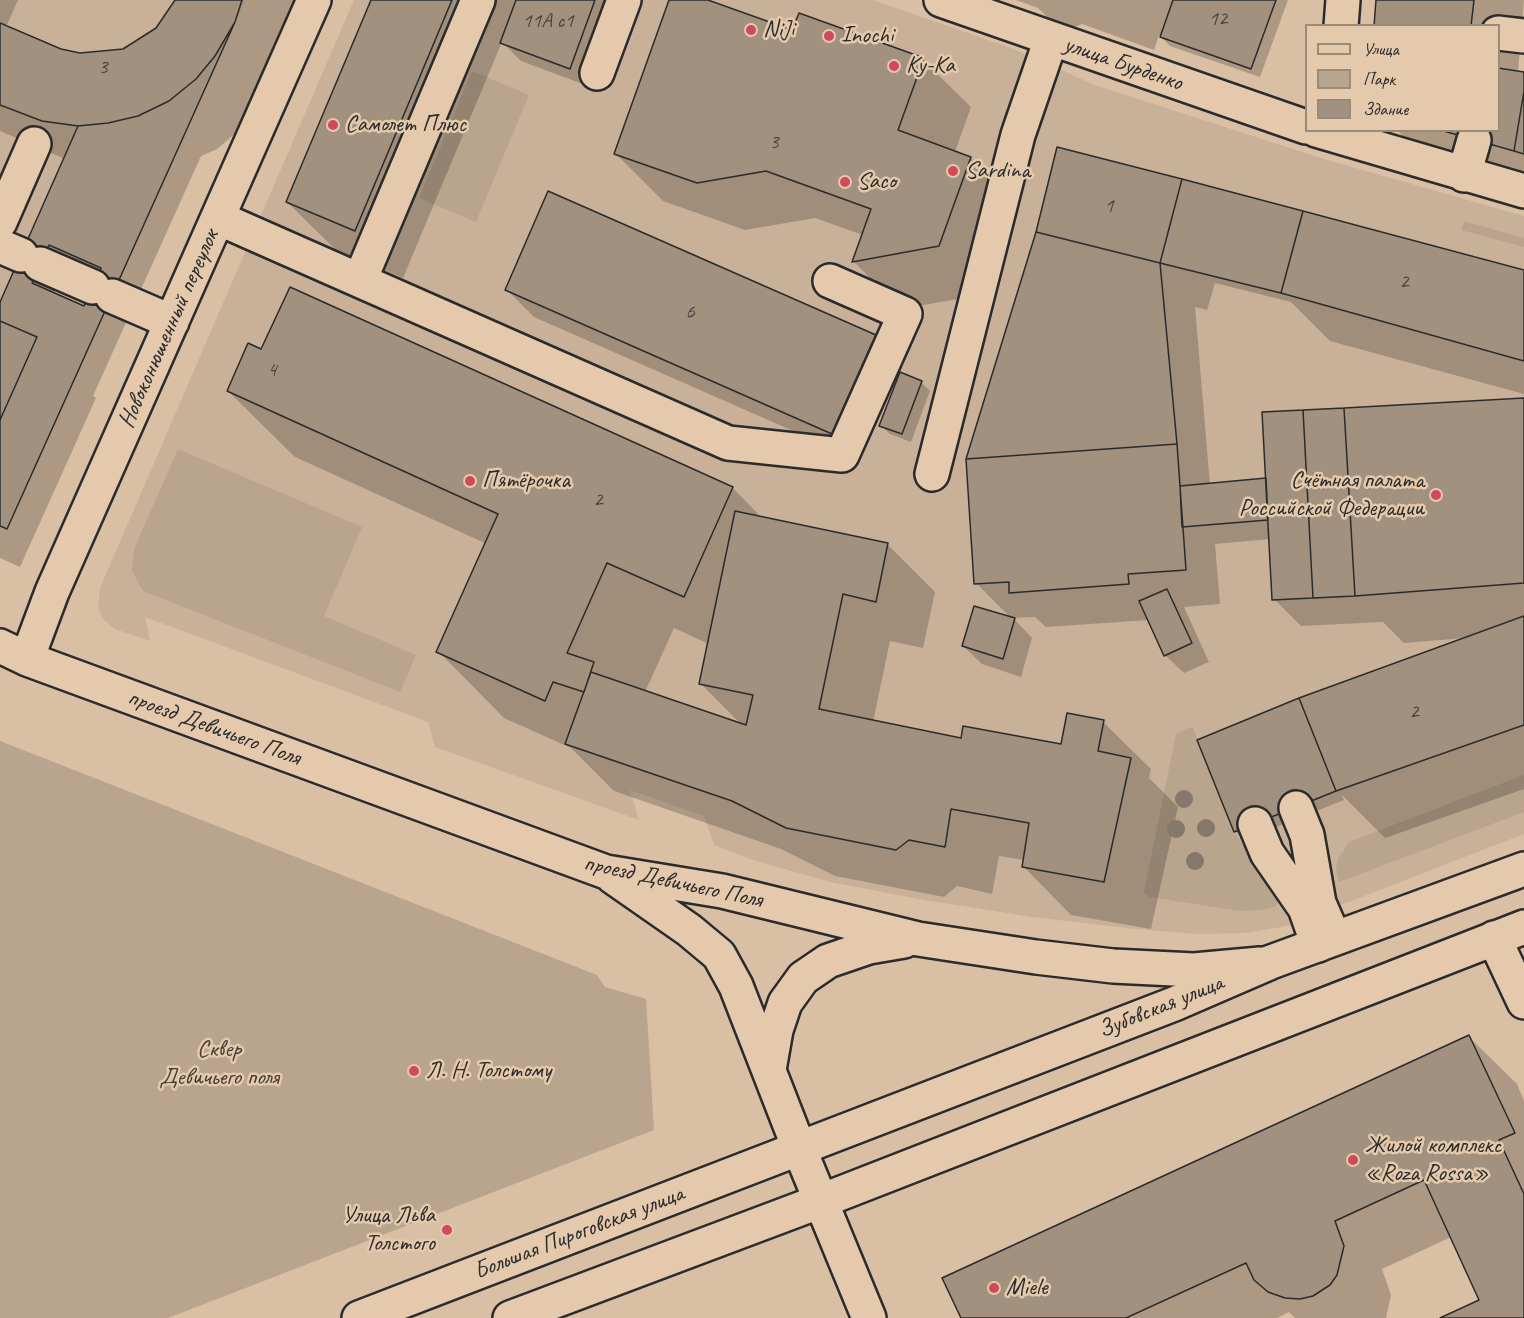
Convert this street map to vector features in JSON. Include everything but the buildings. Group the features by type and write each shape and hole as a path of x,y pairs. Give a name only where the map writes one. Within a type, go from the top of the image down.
{"street":[{"name":"Новоконюшенный переулок","path":"14,653 52,592 314,0"},
{"path":"360,280 478,0"},
{"path":"597,73 624,0"},
{"name":"улица Бурденко","path":"941,0 1305,126"},
{"path":"1341,24 1344,0"},
{"path":"1500,33 1524,36"},
{"path":"932,474 1018,135 1052,39"},
{"name":"улица Бурденко","path":"1324,132 1524,191"},
{"path":"1464,175 1474,140"},
{"path":"0,222 34,144"},
{"path":"218,218 728,443 842,455 905,314 830,281"},
{"path":"20,255 172,322"},
{"name":"проезд Девичьего Поля","path":"14,653 606,873 722,891 918,939 1036,957 1113,966 1194,970 1270,962"},
{"path":"1296,808 1307,835 1326,942"},
{"path":"1255,824 1267,853 1326,942"},
{"name":"Зубовская улица","path":"799,1148 1174,1004 1270,962 1524,869"},
{"path":"606,873 689,930 718,955 736,986 869,1318"},
{"path":"510,1318 821,1201 1524,927"},
{"path":"1494,938 1524,1002"},
{"path":"769,1070 776,1030 785,1003 803,978 828,961 869,946 918,939"},
{"name":"Большая Пироговская улица","path":"359,1318 799,1148"}],"shaded area":[{"path":"0,0 245,0 7,529 0,526"},
{"path":"354,0 873,0 1014,49 1095,85 1324,159 1524,216 1524,834 1287,926 1245,933 1200,934 1032,917 830,882 753,860 714,845 704,816 630,790 639,820 435,747 428,722 145,617 150,641 115,629 103,619 98,608 100,588"}],"green space":[{"path":"472,71 529,95 476,222 419,198"},
{"path":"1464,221 1524,238 1524,247 1461,230"},
{"path":"178,449 362,527 324,616 416,655 400,692 143,591 132,571 134,549"},
{"path":"1190,727 1193,728 1234,832 1277,895 1278,904 1274,907 1240,911 1149,897 1144,892 1176,734"},
{"name":"Сквер Девичьего поля","path":"0,741 597,975 605,987 646,999 654,1130 168,1318 0,1318"},
{"path":"1524,775 1524,812 1339,882 1336,869 1338,859 1349,842"}],"place":[{"name":"NiJi","path":"751,30"},
{"name":"Inochi","path":"829,36"},
{"name":"Ку-Ка","path":"894,66"},
{"name":"Самолет Плюс","path":"333,125"},
{"name":"Sardina","path":"953,171"},
{"name":"Saco","path":"845,182"},
{"name":"Пятёрочка","path":"470,481"},
{"name":"Счётная палата Российской Федерации","path":"1436,495"},
{"name":"Л. Н. Толстому","path":"414,1071"},
{"name":"Жилой комплекс «Roza Rossa»","path":"1353,1160"},
{"name":"Улица Льва Толстого","path":"447,1230"},
{"name":"Miele","path":"994,1288"}]}
